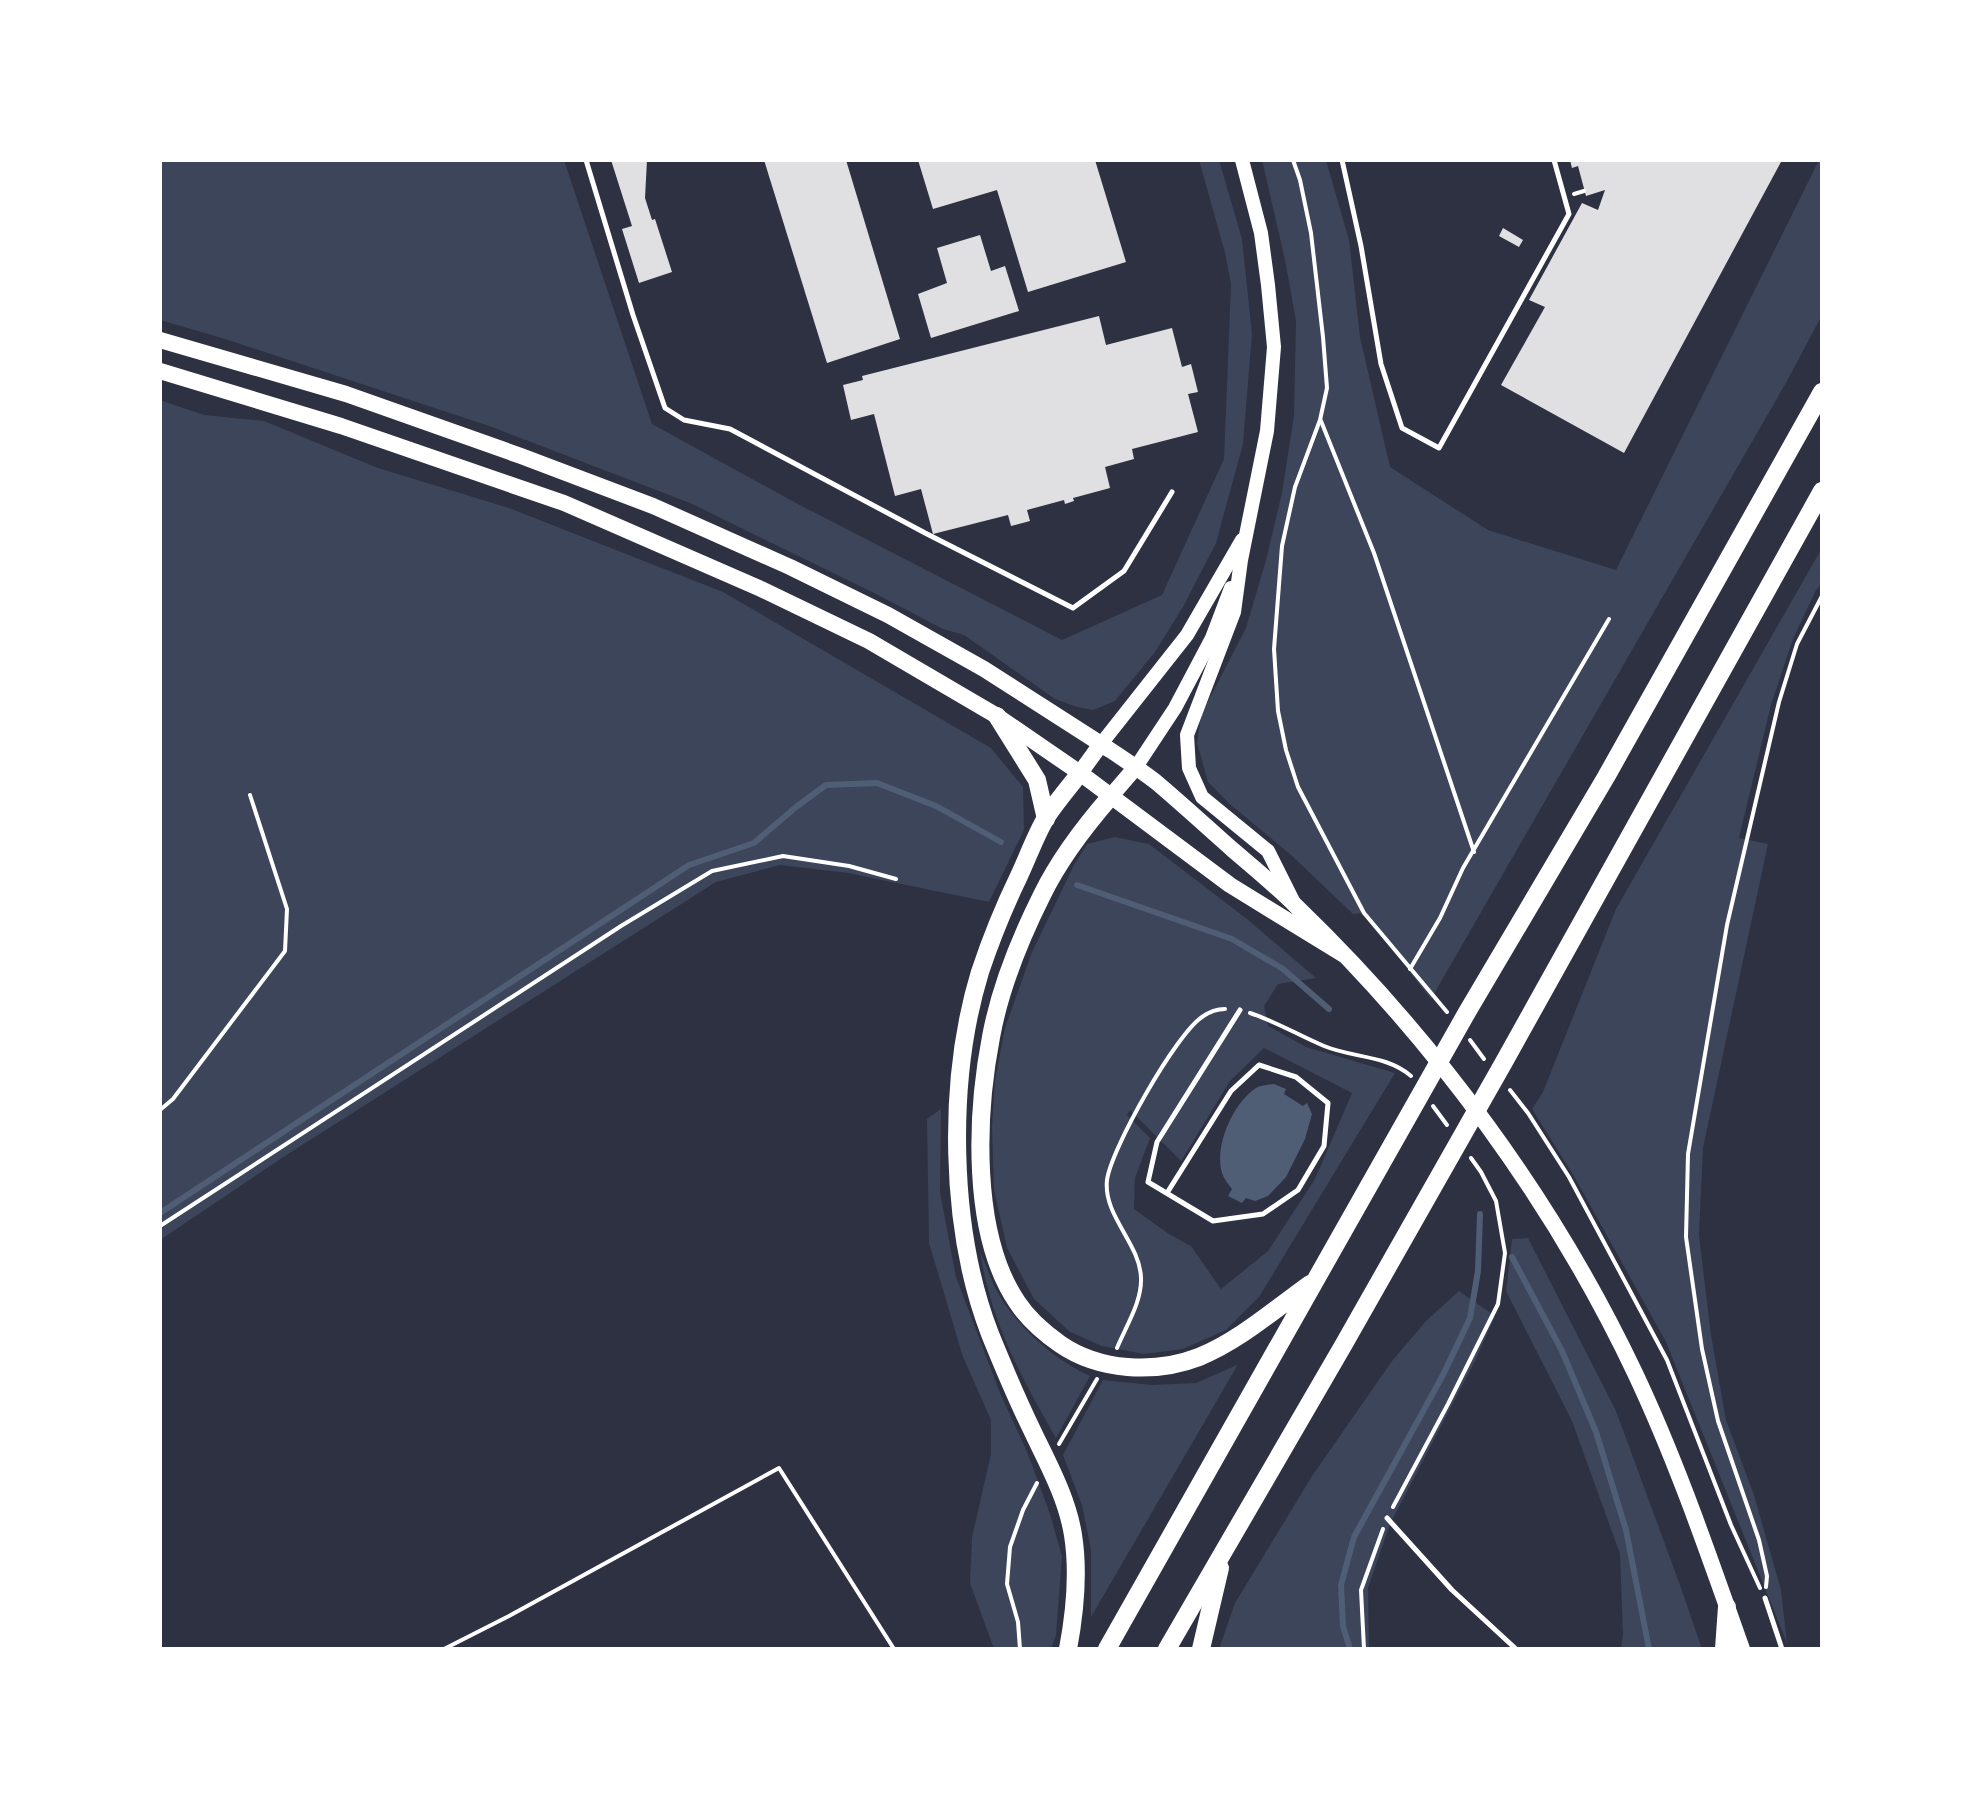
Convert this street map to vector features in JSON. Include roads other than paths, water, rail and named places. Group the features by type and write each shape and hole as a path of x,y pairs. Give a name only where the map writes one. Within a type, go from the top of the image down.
{"highway":[{"path":"1107,1649 1461,1022 1606,777 1822,392"},
{"path":"1167,1649 1344,1344 1448,1159 1497,1064 1822,491"},
{"path":"997,716 1037,780 1046,819"},
{"path":"1068,1649 1076,1580 1073,1534 1045,1479 1051,1448 1013,1390 989,1330 962,1218 957,1142 966,1033 980,973 994,933 1046,819 1080,773"},
{"path":"1111,796 1062,859 1042,895 1007,979 991,1036 984,1092 982,1188 987,1228 998,1267 1017,1303 1042,1332 1066,1348 1105,1364 1149,1367 1199,1357 1223,1345 1316,1280"},
{"path":"1201,1649 1224,1550"},
{"path":"1724,1649 1727,1607"}],"main road":[{"path":"1242,160 1261,233 1274,347 1267,431 1241,560 1234,612 1187,735 1189,768 1202,797 1268,851 1295,905"},
{"path":"160,340 346,394 653,506 888,615 984,669 1156,783 1295,905 1344,955 1418,1039 1497,1139 1571,1252 1628,1359 1664,1438 1742,1649"},
{"path":"160,371 341,426 564,503 761,589 869,641 997,716 1080,773 1230,885 1344,955"},
{"path":"1080,773 1187,635 1248,529"},
{"path":"1111,796 1136,767 1175,708 1212,638 1241,560"}],"lane":[{"path":"586,160 665,408 684,420 730,429 1073,608 1124,571 1172,492"},
{"path":"1342,160 1361,246 1381,364 1402,428 1439,448 1569,214 1554,160"},
{"path":"1167,1193 1231,1091 1259,1065 1296,1077 1328,1103 1324,1146 1298,1190 1263,1214 1213,1221 1148,1182 1157,1142 1240,1010"},
{"path":"1387,1518 1452,1590 1516,1649"},
{"path":"1765,1598 1782,1649"}],"waterway":[{"path":"160,1213 689,865 754,843 826,785 877,783 936,806 1001,842"},
{"path":"1077,885 1232,939 1283,969 1329,1009"},
{"path":"1350,1649 1343,1626 1341,1585 1354,1537 1443,1375 1470,1318 1478,1271 1480,1214"},
{"path":"1512,1257 1562,1351 1596,1432 1626,1530 1649,1649"}]}
